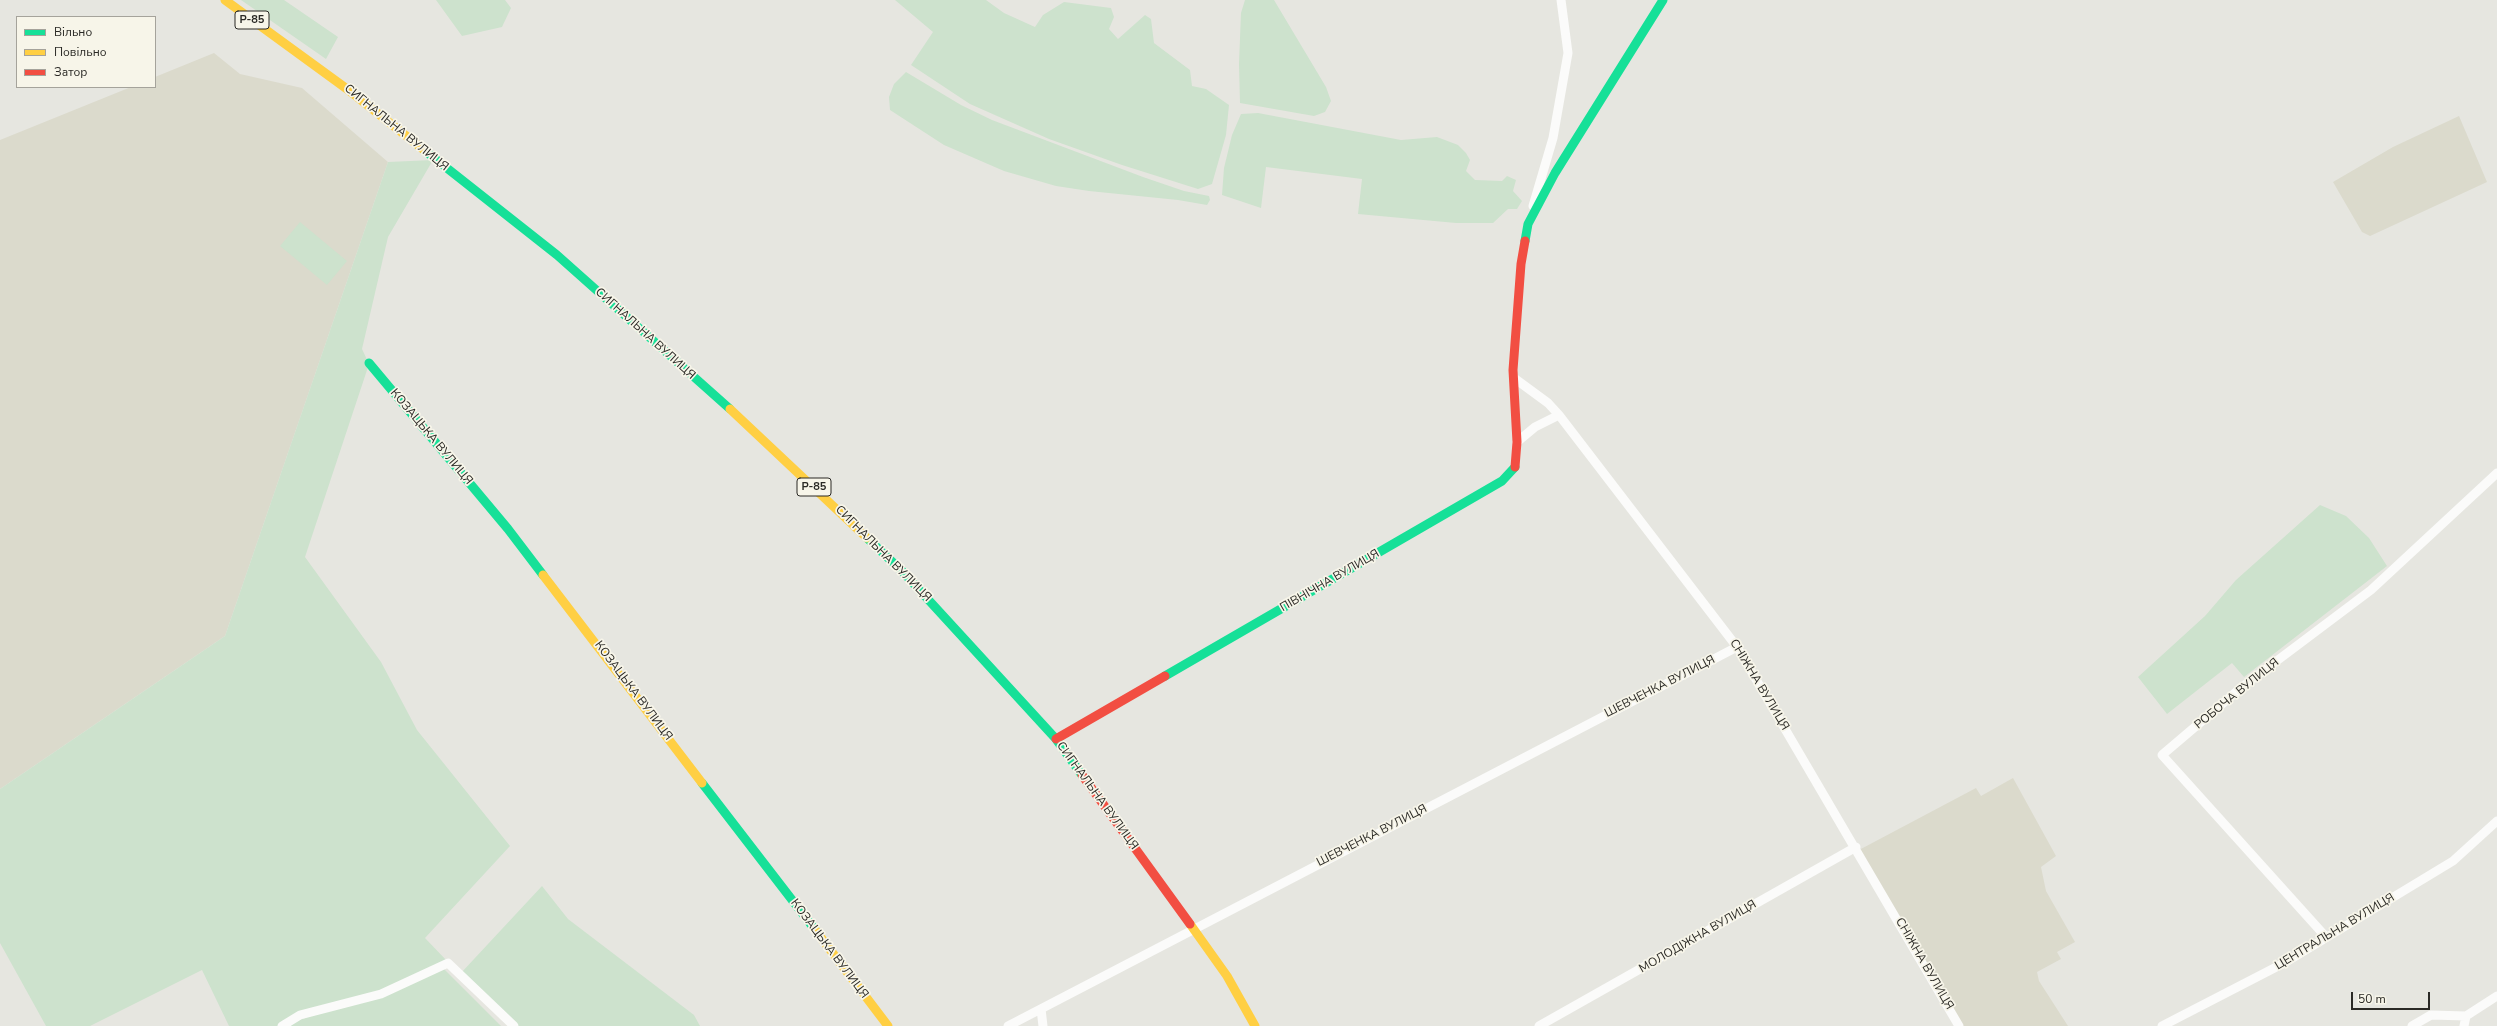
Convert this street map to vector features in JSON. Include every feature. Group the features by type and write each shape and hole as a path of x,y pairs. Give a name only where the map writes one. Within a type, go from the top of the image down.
{"street":[{"name":"СИГНАЛЬНА ВУЛИЦЯ","path":"224,0 347,89 557,255 765,440 902,571 1056,739 1194,928 1227,976 1255,1026"},
{"path":"1528,224 1553,138 1568,53 1561,0"},
{"name":"ПІВНІЧНА ВУЛИЦЯ","path":"1056,739 1502,481 1515,468 1517,442 1513,374 1521,264 1528,224 1555,173 1663,0"},
{"name":"КОЗАЦЬКА ВУЛИЦЯ","path":"369,362 508,529 888,1026"},
{"name":"СНІЖНА ВУЛИЦЯ","path":"1513,374 1548,403 1559,415 1737,647 1856,847 1959,1026"},
{"path":"1517,442 1535,427 1559,415"},
{"name":"РОБОЧА ВУЛИЦЯ","path":"2326,937 2162,755 2242,687 2371,590 2497,474"},
{"name":"ШЕВЧЕНКА ВУЛИЦЯ","path":"1008,1026 1737,647"},
{"name":"ЦЕНТРАЛЬНА ВУЛИЦЯ","path":"2162,1026 2286,962 2453,861 2497,821"},
{"name":"МОЛОДІЖНА ВУЛИЦЯ","path":"1539,1026 1856,847"},
{"path":"282,1026 300,1015 381,994 448,963 514,1026"},
{"path":"2412,1026 2431,1014 2466,1016 2497,996"},
{"path":"1041,1009 1043,1026"},
{"path":"2464,1026 2466,1016"}],"shaded area":[{"path":"214,53 240,74 302,88 388,162 225,636 0,789 0,140 129,88 156,88 156,77"},
{"path":"2459,116 2487,182 2370,236 2362,232 2333,182 2393,147"},
{"path":"2013,778 2056,856 2041,867 2046,891 2075,942 2057,952 2061,959 2037,972 2039,981 2068,1026 1961,1026 1859,850 1976,788 1981,796"}],"green space":[{"path":"241,0 284,0 338,37 326,59"},
{"path":"436,0 505,0 511,8 502,27 462,36"},
{"path":"895,0 986,0 1004,13 1035,27 1043,15 1064,2 1111,8 1114,17 1109,29 1118,39 1145,15 1151,19 1154,43 1190,70 1192,86 1206,89 1229,105 1226,135 1212,184 1198,189 1122,165 1049,139 970,104 911,65 933,32"},
{"path":"1245,0 1274,0 1326,87 1331,101 1325,112 1314,116 1240,103 1239,64 1241,13"},
{"path":"906,72 961,105 992,120 1143,177 1184,191 1209,196 1210,200 1207,205 1178,200 1089,191 1056,186 1004,171 944,145 890,110 889,97 894,84"},
{"path":"1258,113 1401,140 1437,137 1458,145 1466,153 1470,160 1466,171 1475,180 1502,181 1507,176 1516,180 1513,191 1522,201 1517,209 1508,209 1493,223 1456,223 1358,214 1362,179 1266,167 1261,208 1222,195 1224,168 1232,135 1241,114"},
{"path":"433,160 388,237 362,349 369,364 305,557 381,662 417,730 510,846 425,938 448,962 381,994 280,1026 229,1026 202,970 90,1026 46,1026 0,943 0,789 225,636 388,162"},
{"path":"300,222 347,261 327,285 280,246"},
{"path":"2320,505 2346,516 2369,538 2387,566 2244,677 2232,663 2167,714 2138,677 2205,616 2236,580"},
{"path":"542,886 568,919 694,1015 700,1026 515,1026 461,973"},
{"path":"442,967 501,1026 283,1026 300,1016 381,995"}],"traffic: fast":[{"path":"1525,241 1528,224 1555,173 1663,0"},
{"path":"424,150 557,255 730,409"},
{"path":"369,363 508,529 543,575"},
{"path":"1165,676 1502,481 1515,467"},
{"path":"867,538 902,571 1056,739 1082,775"},
{"path":"702,783 816,931"}],"traffic: slow":[{"path":"225,0 347,89 424,150"},
{"path":"730,409 867,538"},
{"path":"543,575 702,783"},
{"path":"1190,924 1227,976 1255,1026"},
{"path":"816,931 888,1026"}],"traffic: jam":[{"path":"1515,467 1517,442 1513,370 1521,264 1525,241"},
{"path":"1056,739 1165,676"},
{"path":"1082,775 1190,924"}]}
